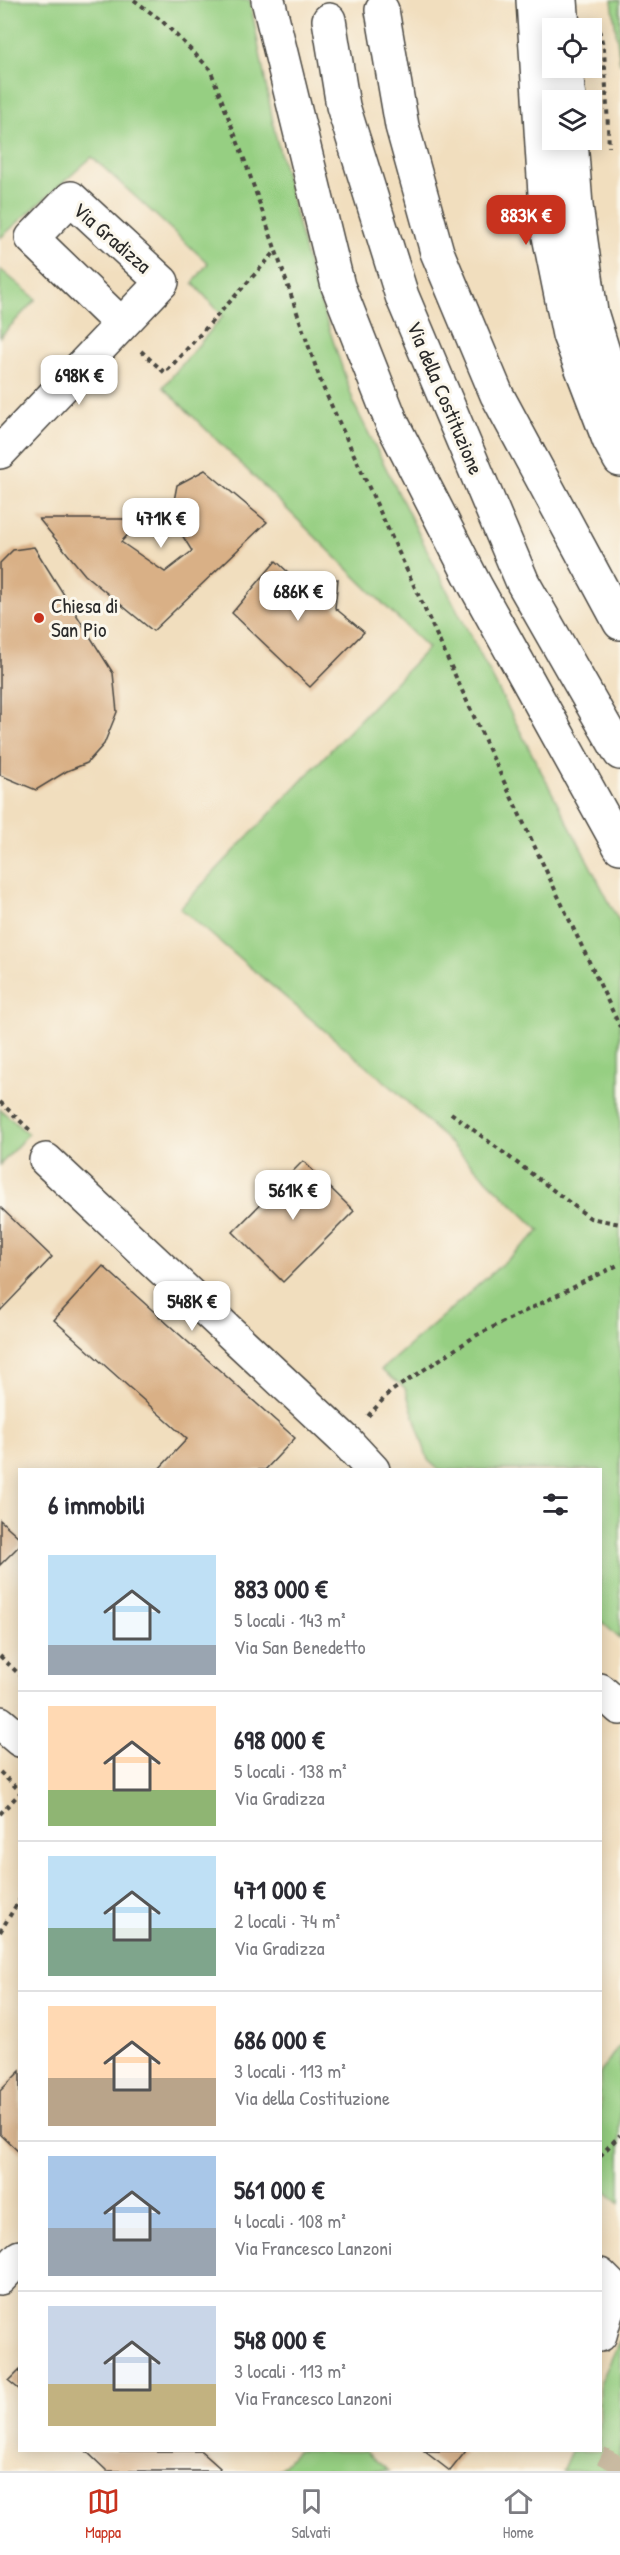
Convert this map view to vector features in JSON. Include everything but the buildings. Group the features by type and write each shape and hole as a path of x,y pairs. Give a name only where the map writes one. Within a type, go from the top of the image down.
{"main road":[{"path":"268,0 338,286 392,423 475,585 620,847"},
{"path":"533,0 548,225 569,335 609,440 620,460"},
{"path":"561,0 562,18"},
{"path":"382,10 402,126 437,252 497,395 620,623"},
{"name":"Via della Costituzione","path":"329,20 343,106 402,296 523,583 620,753"},
{"path":"572,150 576,206 591,312 620,407"},
{"path":"0,452 128,335"},
{"path":"46,1160 346,1440 371,1468"},
{"path":"602,1692 620,1708"},
{"path":"0,1723 18,1738"},
{"path":"0,2278 18,2259"},
{"path":"602,2320 607,2281"}],"path":[{"path":"134,0 162,21 210,69 322,385 498,769 620,1027"},
{"path":"128,335 165,373 276,251"},
{"path":"0,1102 38,1137 46,1160"},
{"path":"452,1113 590,1218 620,1224"},
{"path":"346,1440 390,1392 477,1335 620,1264"},
{"path":"0,1656 18,1673"},
{"path":"0,1772 18,1790"},
{"path":"0,1814 18,1794"},
{"path":"0,1932 18,1902"},
{"path":"602,2154 620,2135"}],"green space":[{"path":"0,0 250,0 275,133 310,272 355,406 454,604 620,923 620,1639 602,1622 602,1468 437,1468 428,1460 405,1388 381,1370 540,1231 396,1091 180,908 428,648 163,387 223,316 193,283 208,263 92,157 0,238"},
{"path":"612,0 620,0 620,64"},
{"path":"0,269 36,299 0,337"},
{"path":"0,1109 28,1134 0,1165"},
{"path":"620,2044 620,2203 602,2187 602,2070"},
{"path":"620,2340 620,2471 562,2471 571,2452 602,2452 602,2380"},
{"path":"296,2452 365,2452 389,2471 278,2471"}],"tunnel":[{"path":"612,2471 620,2455"}],"place":[{"name":"Chiesa di San Pio","path":"39,618"}]}
